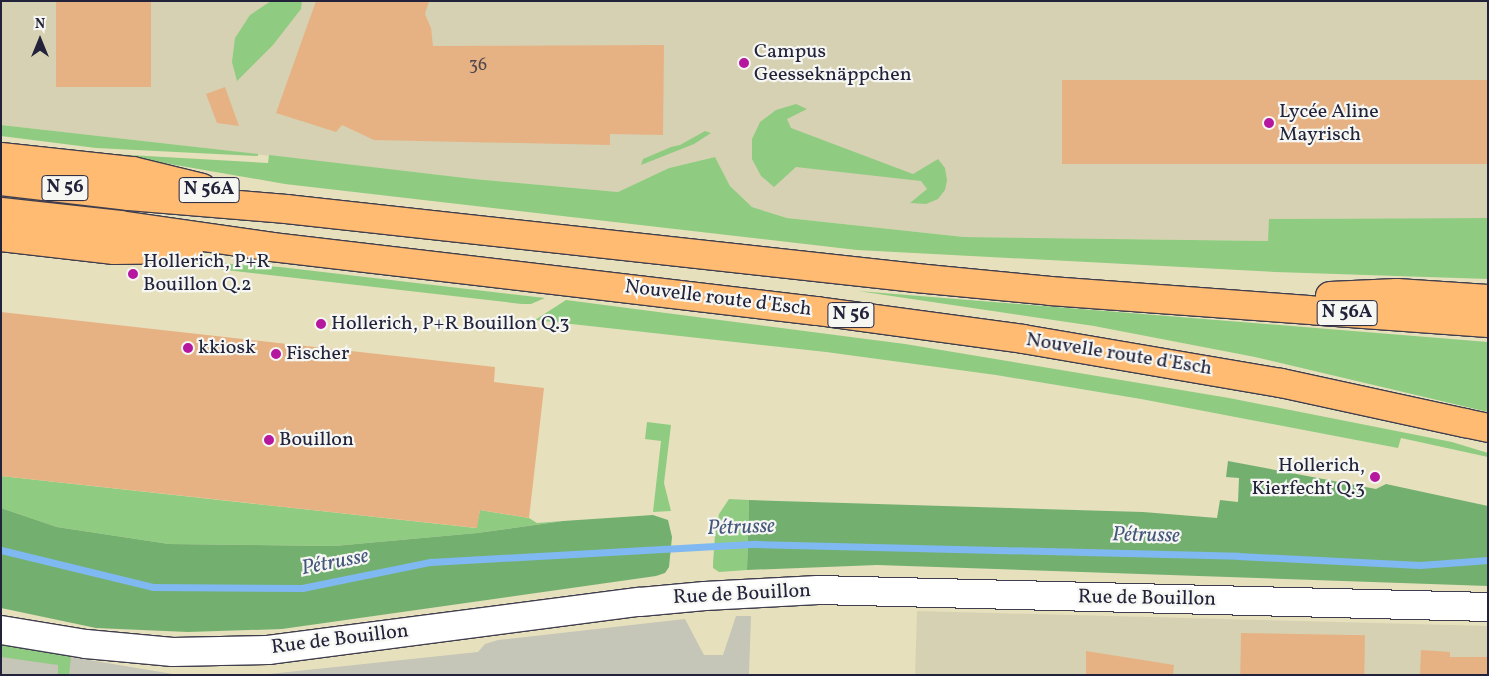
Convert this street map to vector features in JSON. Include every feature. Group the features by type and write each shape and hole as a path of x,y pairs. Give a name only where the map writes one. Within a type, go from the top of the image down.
{"highway":[{"name":"N 56A","path":"1,157 133,171 286,209"},
{"name":"Nouvelle route d'Esch","path":"1,181 129,196 286,209 808,267 1050,291 1488,323"},
{"name":"Nouvelle route d'Esch","path":"1,212 120,225 272,247 817,311 1023,339 1281,383 1476,426"},
{"name":"N 56","path":"1,237 114,250 272,247"},
{"name":"N 56A","path":"1206,302 1397,293 1488,299"}],"street":[{"name":"Rue de Bouillon","path":"1,630 86,644 173,652 268,650 640,602 705,596 818,590 1488,607"}],"shaded area":[{"name":"Campus Geesseknäppchen","path":"1,1 1488,1 1488,218 1270,219 1269,241 964,237 787,218 752,207 730,186 715,157 669,168 618,192 474,179 1,125"},
{"path":"917,611 1488,626 1488,675 915,675"},
{"path":"736,616 751,616 749,675 1,675 1,639 71,657 173,674 269,674 478,652 485,644 498,640 685,619 704,655 723,655"}],"green space":[{"path":"271,1 302,1 301,9 273,45 237,81 232,62 235,38 250,15"},
{"path":"796,104 807,109 787,119 791,128 913,174 938,159 945,168 947,180 945,190 938,199 926,204 910,203 927,189 921,181 796,167 774,187 761,176 752,159 752,139 760,122 776,110"},
{"path":"1,125 258,154 258,156 96,148 1,136"},
{"path":"705,131 711,133 694,144 641,165 643,159 680,145"},
{"path":"112,154 268,163 269,155 474,179 618,192 669,168 715,157 730,186 752,207 787,218 964,237 1268,241 1269,219 1488,218 1488,279 1275,272 857,250 285,184"},
{"path":"96,255 280,267 545,298 531,304 522,304"},
{"path":"858,291 1488,342 1488,412 1255,357 1094,326"},
{"path":"566,300 905,344 1229,398 1452,442 1488,453 1488,457 1401,438 1398,448 1141,399 996,375 826,352 535,320"},
{"path":"647,422 671,425 664,483 671,511 653,512 661,441 645,439"},
{"path":"1228,461 1376,489 1386,484 1488,506 1488,586 877,565 747,570 749,500 1143,512 1217,518 1220,500 1238,502 1239,478 1226,477"},
{"path":"1,476 476,528 480,510 529,518 537,523 563,521 477,533 334,546 169,544 57,527 1,508"},
{"path":"729,499 749,500 747,570 719,572 713,568 715,534 719,514"},
{"path":"1,508 57,527 169,544 334,546 477,533 563,521 653,515 668,520 672,537 669,567 665,573 656,576 282,629 188,632 96,628 1,608"},
{"path":"1,639 71,657 69,675 58,675 58,665 1,657"}],"building":[{"path":"56,1 151,1 151,87 56,87"},
{"path":"316,1 429,1 425,14 431,28 433,46 664,45 663,135 610,134 610,145 374,140 342,125 336,132 276,113"},
{"name":"Lycée Aline Mayrisch","path":"1062,80 1488,80 1488,164 1062,164"},
{"path":"225,87 239,126 217,123 206,94"},
{"name":"Bouillon","path":"1,312 495,367 494,382 544,388 529,518 480,510 477,528 1,476"},
{"path":"1241,633 1365,635 1364,675 1240,675"},
{"path":"1421,650 1450,652 1450,657 1488,657 1488,675 1420,675"},
{"path":"1086,651 1174,665 1173,675 1086,675"}],"waterway":[{"name":"Pétrusse","path":"1,550 153,587 302,588 430,562 756,544 1238,556 1420,565 1488,560"}],"place":[{"name":"Campus Geesseknäppchen","path":"744,63"},
{"name":"Lycée Aline Mayrisch","path":"1269,123"},
{"name":"Hollerich, P+R Bouillon Q.2","path":"133,274"},
{"name":"Hollerich, P+R Bouillon Q.3","path":"321,324"},
{"name":"kkiosk","path":"188,348"},
{"name":"Fischer","path":"276,354"},
{"name":"Bouillon","path":"269,440"},
{"name":"Hollerich, Kierfecht Q.3","path":"1375,477"}]}
